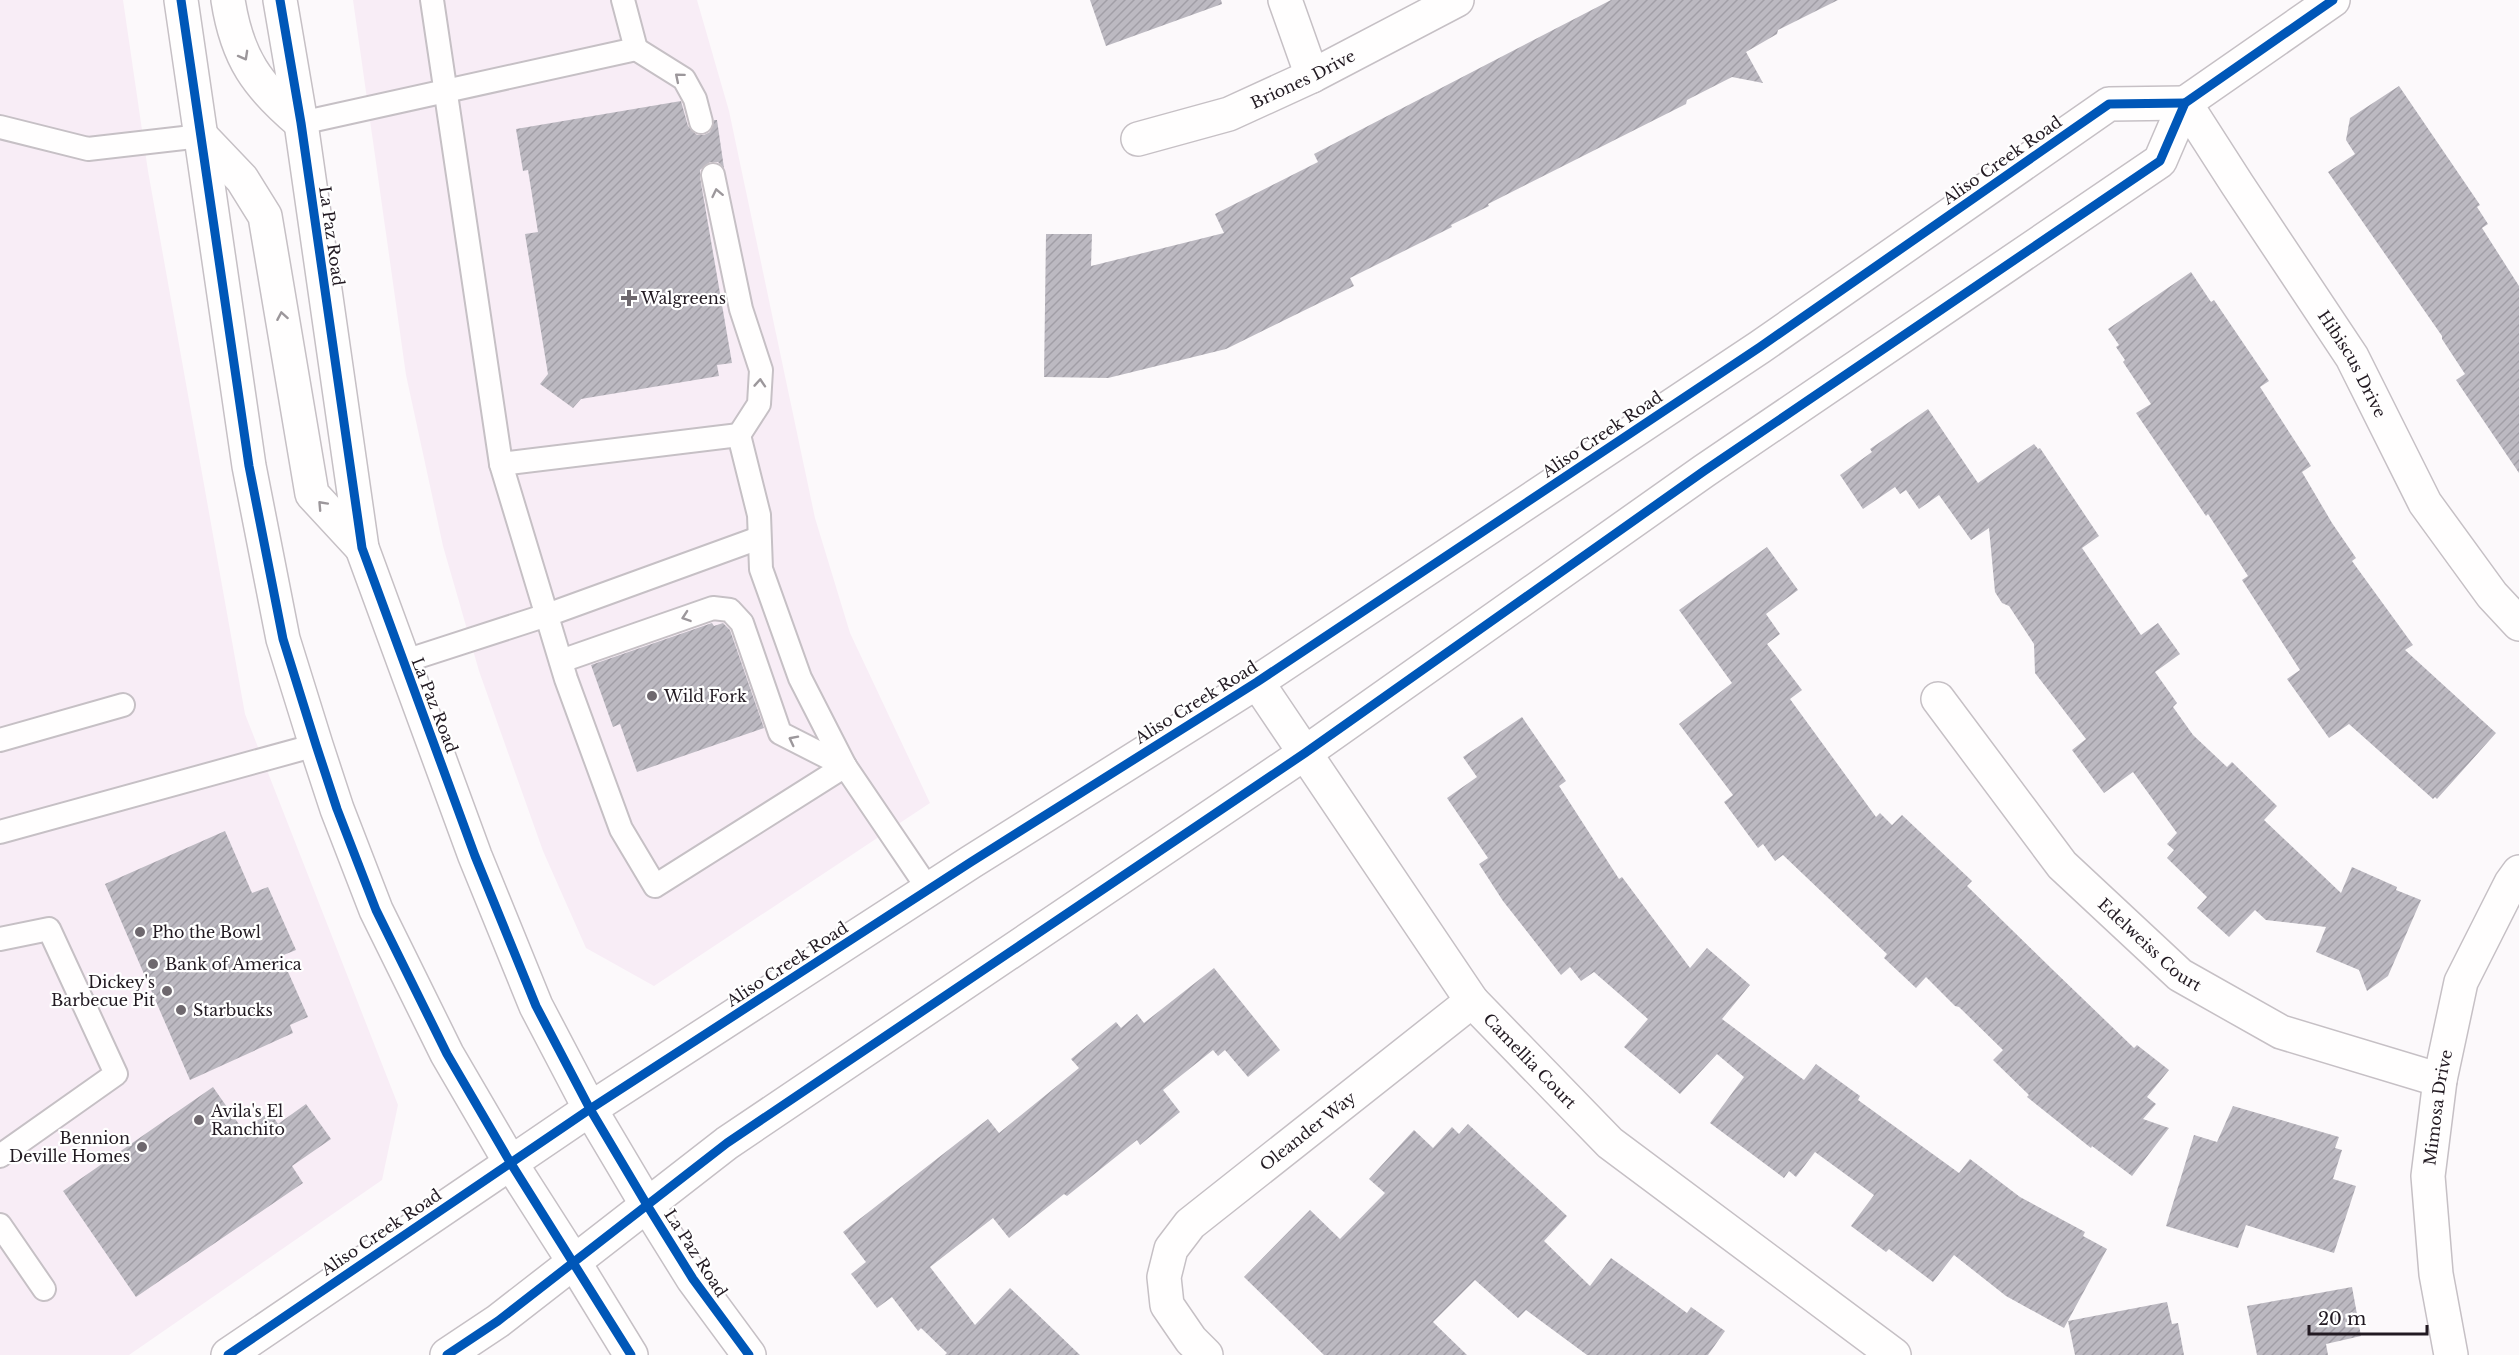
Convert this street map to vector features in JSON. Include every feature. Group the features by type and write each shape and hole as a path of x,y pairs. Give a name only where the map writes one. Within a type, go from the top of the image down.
{"main road":[{"path":"181,0 249,466 284,639 337,809 376,910 456,1072 631,1355"},
{"path":"228,0 232,27 240,51 275,101 301,123"},
{"name":"La Paz Road","path":"280,0 301,123 362,548 402,662 536,1006 591,1109 647,1205 693,1279 748,1355"},
{"path":"1285,0 1312,76"},
{"name":"Briones Drive","path":"1138,139 1229,114 1312,76 1457,0"},
{"path":"447,1355 498,1321 727,1143 1305,753 1704,471 2160,162 2186,103 2333,0"},
{"name":"Hibiscus Drive","path":"2186,103 2352,357 2425,503 2492,595 2519,624"},
{"name":"Aliso Creek Road","path":"228,1355 591,1109 928,890 1257,682 1760,347 2109,104 2186,103"},
{"path":"201,136 242,179 265,216 312,494 362,548"},
{"name":"Camellia Court","path":"1257,682 1472,1000 1610,1143 1894,1355"},
{"name":"Edelweiss Court","path":"1938,699 2062,865 2180,975 2281,1032 2440,1080"},
{"name":"Mimosa Drive","path":"2451,1355 2436,1274 2428,1176 2440,1080 2461,982 2511,883 2519,872"},
{"name":"Oleander Way","path":"1206,1355 1191,1340 1167,1305 1164,1276 1171,1248 1190,1224 1472,1000"}],"lane":[{"path":"432,0 501,464 561,661 621,829 655,886 845,766"},
{"path":"623,0 636,49"},
{"path":"301,123 636,49 684,78 696,99 701,122"},
{"path":"0,127 88,149 201,136"},
{"path":"713,175 741,309 761,370 759,404 739,435 759,515 761,569 800,678 845,766 928,890"},
{"path":"501,464 739,435"},
{"path":"402,662 547,615 759,538"},
{"path":"561,661 713,608 730,610 742,623 780,733 845,766"},
{"path":"0,740 123,705"},
{"path":"0,832 316,745"},
{"path":"0,939 49,929 116,1074 0,1156"},
{"path":"0,1225 44,1289"}],"shaded area":[{"path":"0,0 123,0 148,171 245,714 398,1105 382,1180 129,1355 0,1355"},
{"path":"353,0 697,0 729,111 815,518 850,633 930,803 654,986 586,948 543,851 479,671 443,546 406,375"}],"building":[{"path":"1090,0 1221,0 1222,4 1106,46"},
{"path":"1611,0 1838,0 1778,30 1777,34 1746,52 1763,83 1732,77 1687,100 1686,104 1488,204 1489,206 1451,225 1452,227 1350,278 1354,286 1226,349 1108,378 1044,377 1046,234 1092,234 1091,266 1224,233 1215,214 1318,162 1314,154"},
{"path":"2399,86 2480,205 2477,207 2488,224 2482,228 2519,286 2519,473 2456,380 2465,374 2442,336 2328,172 2355,154 2346,140 2350,118"},
{"name":"Walgreens","path":"681,101 688,126 697,135 710,132 714,120 717,120 724,168 718,162 710,162 700,170 700,177 732,363 717,365 719,376 581,399 573,408 540,384 548,374 525,234 538,232 528,170 523,171 516,129"},
{"path":"2191,272 2211,302 2214,300 2269,381 2260,387 2311,466 2302,472 2356,558 2352,561 2413,645 2405,650 2496,733 2437,799 2435,797 2433,799 2349,724 2329,738 2287,679 2300,670 2242,580 2248,576 2208,514 2206,516 2136,413 2151,404 2123,362 2125,360 2116,347 2119,345 2108,329"},
{"path":"1928,409 1978,483 2034,444 2038,449 2040,448 2099,536 2082,548 2141,635 2158,623 2180,654 2155,672 2177,703 2173,707 2193,735 2227,767 2232,762 2277,806 2264,820 2341,893 2352,867 2421,900 2388,976 2367,991 2359,970 2316,952 2326,927 2266,920 2255,910 2229,937 2197,908 2207,897 2167,858 2174,850 2167,844 2177,833 2133,772 2104,793 2072,750 2086,739 2035,673 2034,644 2009,606 2002,603 1995,592 1989,528 1971,540 1939,495 1919,509 1906,490 1900,494 1895,487 1863,509 1840,475 1872,452 1870,449"},
{"path":"1767,547 1798,590 1766,614 1780,634 1767,644 1802,690 1790,699 1876,817 1880,813 1892,825 1902,815 1972,881 1967,886 2134,1048 2137,1045 2169,1070 2147,1097 2156,1104 2143,1119 2169,1128 2132,1176 2092,1146 2091,1148 2027,1097 2029,1095 1993,1060 2003,1050 1959,1007 1955,1006 1926,977 1916,988 1884,958 1887,954 1783,855 1775,861 1763,844 1758,848 1724,802 1733,795 1679,724 1732,683 1679,610"},
{"path":"712,623 714,626 723,623 730,630 764,728 637,772 620,724 613,727 591,665"},
{"path":"1522,717 1566,781 1559,786 1619,879 1622,877 1690,968 1707,948 1750,985 1722,1019 1804,1080 1816,1064 1860,1096 1858,1100 1959,1173 1970,1159 2020,1197 2085,1232 2083,1236 2107,1249 2064,1328 2006,1296 1954,1255 1933,1282 1889,1249 1886,1252 1851,1226 1874,1195 1815,1152 1796,1177 1789,1171 1784,1178 1710,1123 1744,1077 1717,1054 1680,1094 1624,1047 1648,1019 1594,972 1581,981 1570,967 1561,975 1503,901 1479,864 1488,858 1447,798 1477,777 1463,757"},
{"path":"225,831 252,893 268,887 296,950 281,956 308,1017 290,1025 293,1033 190,1080 105,884"},
{"path":"1214,968 1280,1050 1248,1077 1225,1050 1218,1056 1213,1050 1163,1090 1180,1112 1140,1145 1137,1140 1067,1196 1064,1194 1009,1238 993,1218 930,1267 975,1325 1010,1288 1080,1355 945,1355 947,1353 921,1328 918,1331 892,1297 877,1308 851,1274 866,1262 843,1232 988,1119 999,1133 1079,1068 1071,1059 1116,1022 1121,1028 1137,1014 1144,1023"},
{"path":"213,1087 243,1130 270,1112 278,1124 306,1104 331,1139 292,1166 303,1183 136,1297 63,1191"},
{"path":"2233,1106 2339,1137 2335,1148 2342,1150 2333,1179 2356,1186 2334,1253 2246,1225 2238,1248 2166,1226 2194,1135 2217,1142"},
{"path":"1468,1124 1567,1216 1544,1241 1590,1286 1611,1258 1687,1313 1691,1307 1725,1331 1708,1355 1587,1355 1526,1310 1518,1318 1475,1280 1433,1322 1467,1355 1324,1355 1244,1277 1310,1210 1340,1239 1385,1193 1369,1179 1414,1130 1433,1148 1452,1127 1459,1134"},
{"path":"2352,1287 2361,1336 2326,1344 2328,1355 2257,1355 2247,1306"},
{"path":"2167,1302 2172,1324 2178,1323 2184,1355 2075,1355 2068,1321"}],"cycle path":[{"path":"181,0 249,466 283,639 337,809 376,910 447,1054 510,1162 631,1355"},
{"path":"280,0 301,123 362,548 475,856 536,1006 590,1109 647,1205 693,1279 749,1355"},
{"path":"447,1355 498,1321 727,1143 1305,753 1704,471 2160,161 2185,103 2333,0"},
{"path":"228,1355 590,1109 971,862 1257,682 1760,347 2109,104 2185,103"}],"place":[{"name":"Walgreens","path":"629,298"},
{"name":"Wild Fork","path":"652,696"},
{"name":"Pho the Bowl","path":"140,932"},
{"name":"Bank of America","path":"153,964"},
{"name":"Dickey's Barbecue Pit","path":"167,991"},
{"name":"Starbucks","path":"181,1010"},
{"name":"Avila's El Ranchito","path":"199,1120"},
{"name":"Bennion Deville Homes","path":"142,1147"}]}
